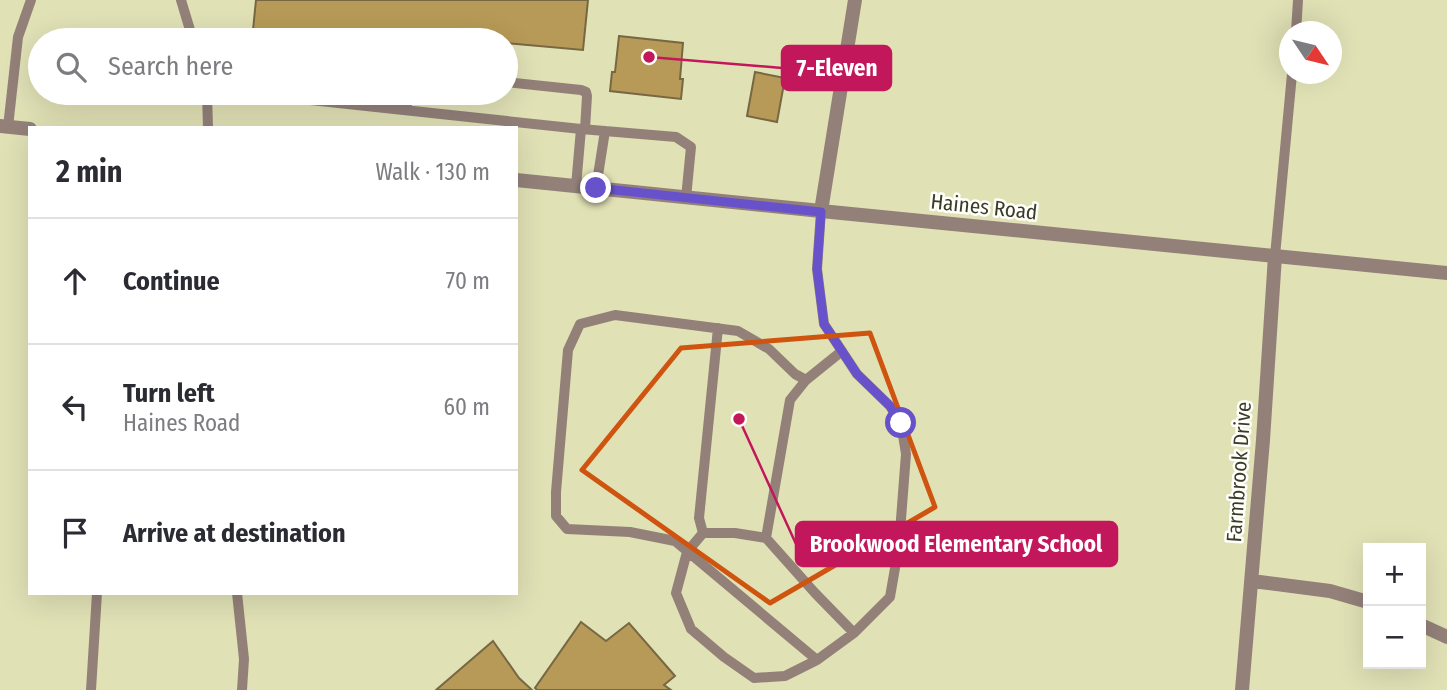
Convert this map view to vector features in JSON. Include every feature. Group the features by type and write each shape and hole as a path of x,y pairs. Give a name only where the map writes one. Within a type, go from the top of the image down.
{"street":[{"path":"821,212 855,0"},
{"path":"4,126 28,129"},
{"name":"Haines Road","path":"518,180 1447,273"},
{"name":"Farmbrook Drive","path":"1242,690 1275,256"},
{"path":"1252,581 1330,591 1363,601"},
{"path":"1426,627 1447,637"}],"lane":[{"path":"4,126 18,37 31,0"},
{"path":"181,0 189,28"},
{"path":"1297,21 1298,0"},
{"path":"518,83 586,92 576,186"},
{"path":"1275,256 1291,84"},
{"path":"207,105 208,126"},
{"path":"358,105 676,137 691,148 686,198"},
{"path":"405,110 407,105"},
{"path":"596,188 605,131"},
{"path":"821,212 817,269 824,324 857,374 890,406 901,423 906,454 899,545 890,597 854,632 817,660 785,676 754,678 691,629 676,593 687,552 703,533 734,533 766,538 854,632"},
{"path":"806,380 795,374 769,349 738,331 615,315 580,324 568,350 556,516 567,529 630,533 675,541 817,660"},
{"path":"703,533 699,518 718,328"},
{"path":"766,538 790,400 806,380 842,351"},
{"path":"91,690 97,595"},
{"path":"237,595 243,659 242,690"}],"highlighted area":[{"path":"870,333 935,507 770,603 582,470 681,348"}],"building":[{"path":"256,0 588,0 583,50 518,44 518,28 253,28"},
{"path":"619,36 683,43 681,99 610,91"},
{"path":"755,72 785,78 777,122 747,116"},
{"path":"581,622 606,641 629,623 675,676 664,685 671,690 537,690 535,688"},
{"path":"493,641 519,678 532,690 436,690"}],"place":[{"name":"7-Eleven","path":"649,57"},
{"name":"Brookwood Elementary School","path":"739,419"}],"route":[{"path":"596,188 821,212 817,269 824,324 857,374 890,406 901,423"}]}
